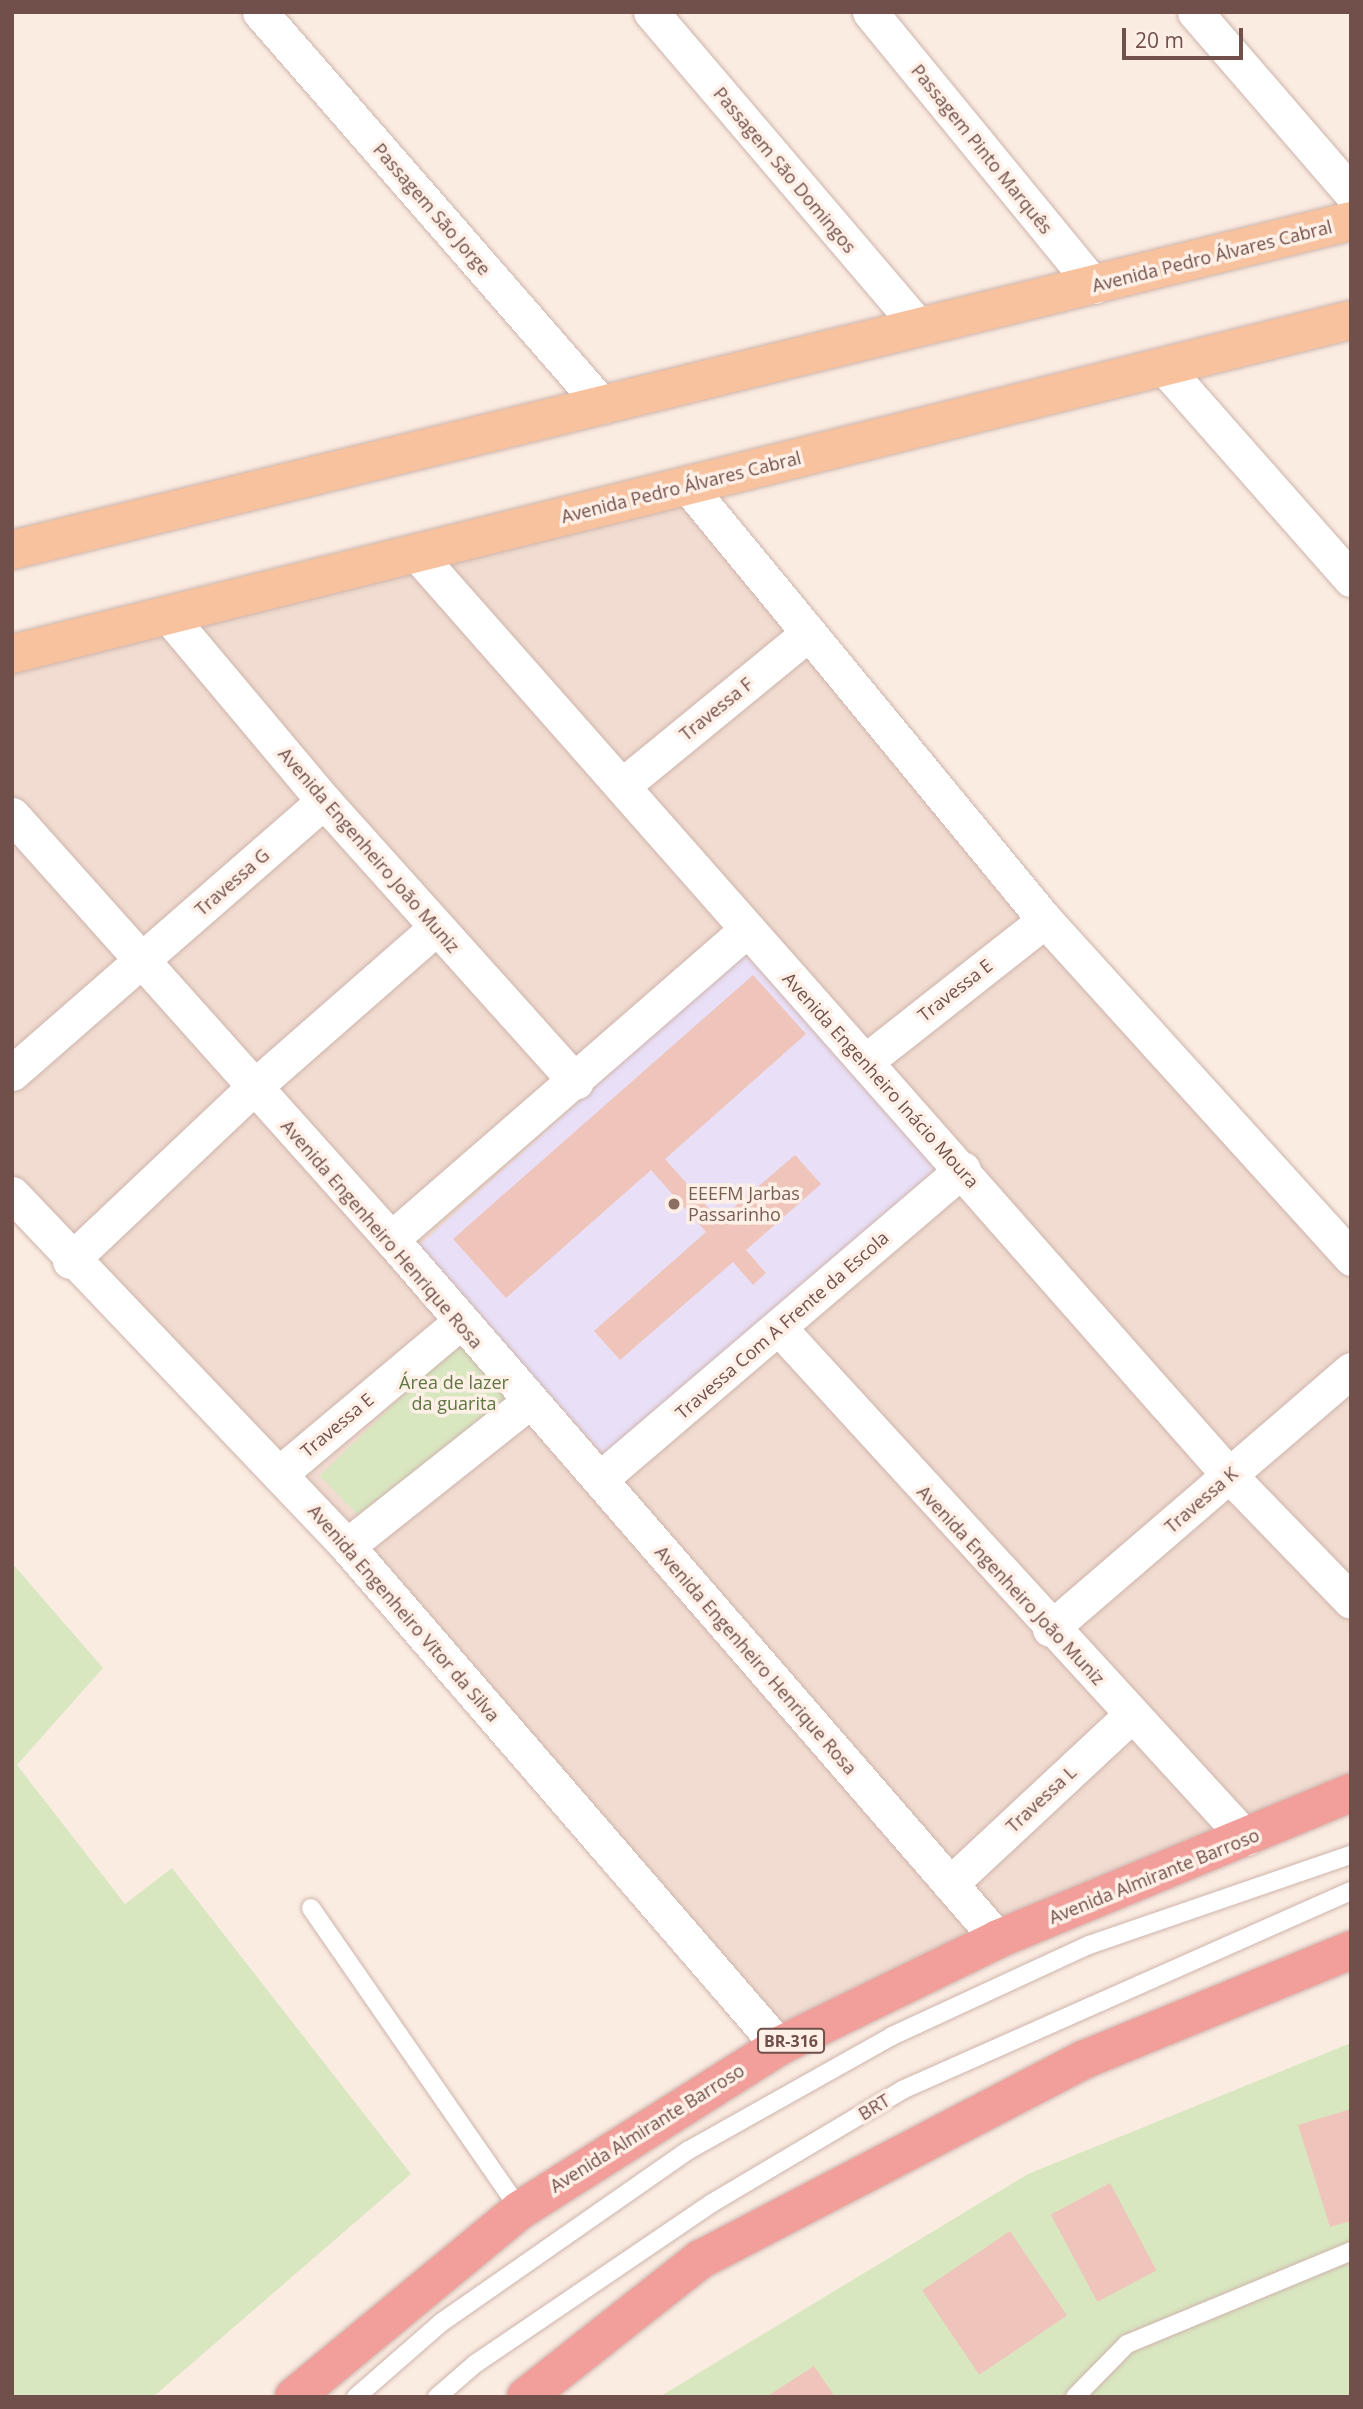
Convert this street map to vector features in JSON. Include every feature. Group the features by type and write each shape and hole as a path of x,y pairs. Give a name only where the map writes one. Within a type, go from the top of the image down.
{"highway":[{"name":"Avenida Almirante Barroso","path":"294,2397 520,2210 779,2046 998,1939 1351,1793"},
{"path":"526,2397 701,2259 1083,2060 1351,1950"}],"main road":[{"name":"Avenida Pedro Álvares Cabral","path":"12,550 1351,221"},
{"name":"Avenida Pedro Álvares Cabral","path":"12,654 1351,320"}],"street":[{"name":"Passagem São Jorge","path":"260,12 603,406"},
{"name":"Passagem São Domingos","path":"651,12 919,327"},
{"name":"Passagem Pinto Marquês","path":"870,12 1094,286"},
{"path":"1195,12 1351,193"},
{"path":"1164,367 1351,579"},
{"path":"687,485 1045,920 1351,1258"},
{"name":"Avenida Engenheiro Inácio Moura","path":"417,554 624,785 745,931 963,1169 1229,1475 1351,1601"},
{"name":"Avenida Engenheiro João Muniz","path":"167,614 324,801 576,1082"},
{"name":"Travessa F","path":"624,785 809,633"},
{"name":"Travessa G","path":"12,1073 324,801"},
{"name":"Avenida Engenheiro Henrique Rosa","path":"14,821 391,1239 459,1323 600,1479 998,1939"},
{"name":"Travessa E","path":"866,1061 1045,920"},
{"path":"70,1261 253,1088 436,928"},
{"path":"391,1239 576,1082 745,931"},
{"name":"Travessa Com A Frente da Escola","path":"600,1479 780,1329 963,1169"},
{"name":"Avenida Engenheiro Vitor da Silva","path":"12,1194 70,1261 347,1546 779,2046"},
{"name":"Travessa E","path":"279,1474 459,1323"},
{"name":"Avenida Engenheiro João Muniz","path":"780,1329 1050,1629 1246,1838"},
{"name":"Travessa K","path":"1050,1629 1351,1370"},
{"path":"347,1546 529,1402"},
{"name":"Travessa L","path":"950,1884 1132,1715"}],"lane":[{"path":"1245,1893 1351,1847"},
{"path":"356,2397 442,2322 690,2150 892,2036 1077,1950 1351,1854"},
{"name":"BRT","path":"438,2397 475,2364 712,2203 902,2090 1351,1891"},
{"path":"312,1908 520,2210"},
{"path":"1075,2397 1127,2344 1351,2251"}],"shaded area":[{"path":"687,485 1351,1258 1351,1793 779,2046 12,1194 12,654"},
{"name":"EEEFM Jarbas Passarinho","path":"744,953 937,1167 610,1461 417,1247"}],"green space":[{"name":"Área de lazer da guarita","path":"457,1343 508,1396 371,1529 320,1476"},
{"path":"12,1563 103,1668 17,1765 125,1904 172,1868 411,2174 153,2397 12,2397"},
{"path":"1351,2043 1351,2397 659,2397 1028,2174"}],"building":[{"path":"753,975 806,1034 665,1159 719,1220 795,1155 821,1184 746,1250 766,1273 753,1285 733,1262 620,1360 594,1331 706,1232 651,1170 506,1298 453,1239"},
{"path":"1351,2109 1351,2221 1330,2227 1298,2125"},
{"path":"1110,2183 1156,2270 1097,2302 1051,2214"},
{"path":"1010,2231 1067,2316 979,2375 922,2290"},
{"path":"814,2366 835,2397 766,2397"}],"place":[{"name":"EEEFM Jarbas Passarinho","path":"674,1204"}]}
